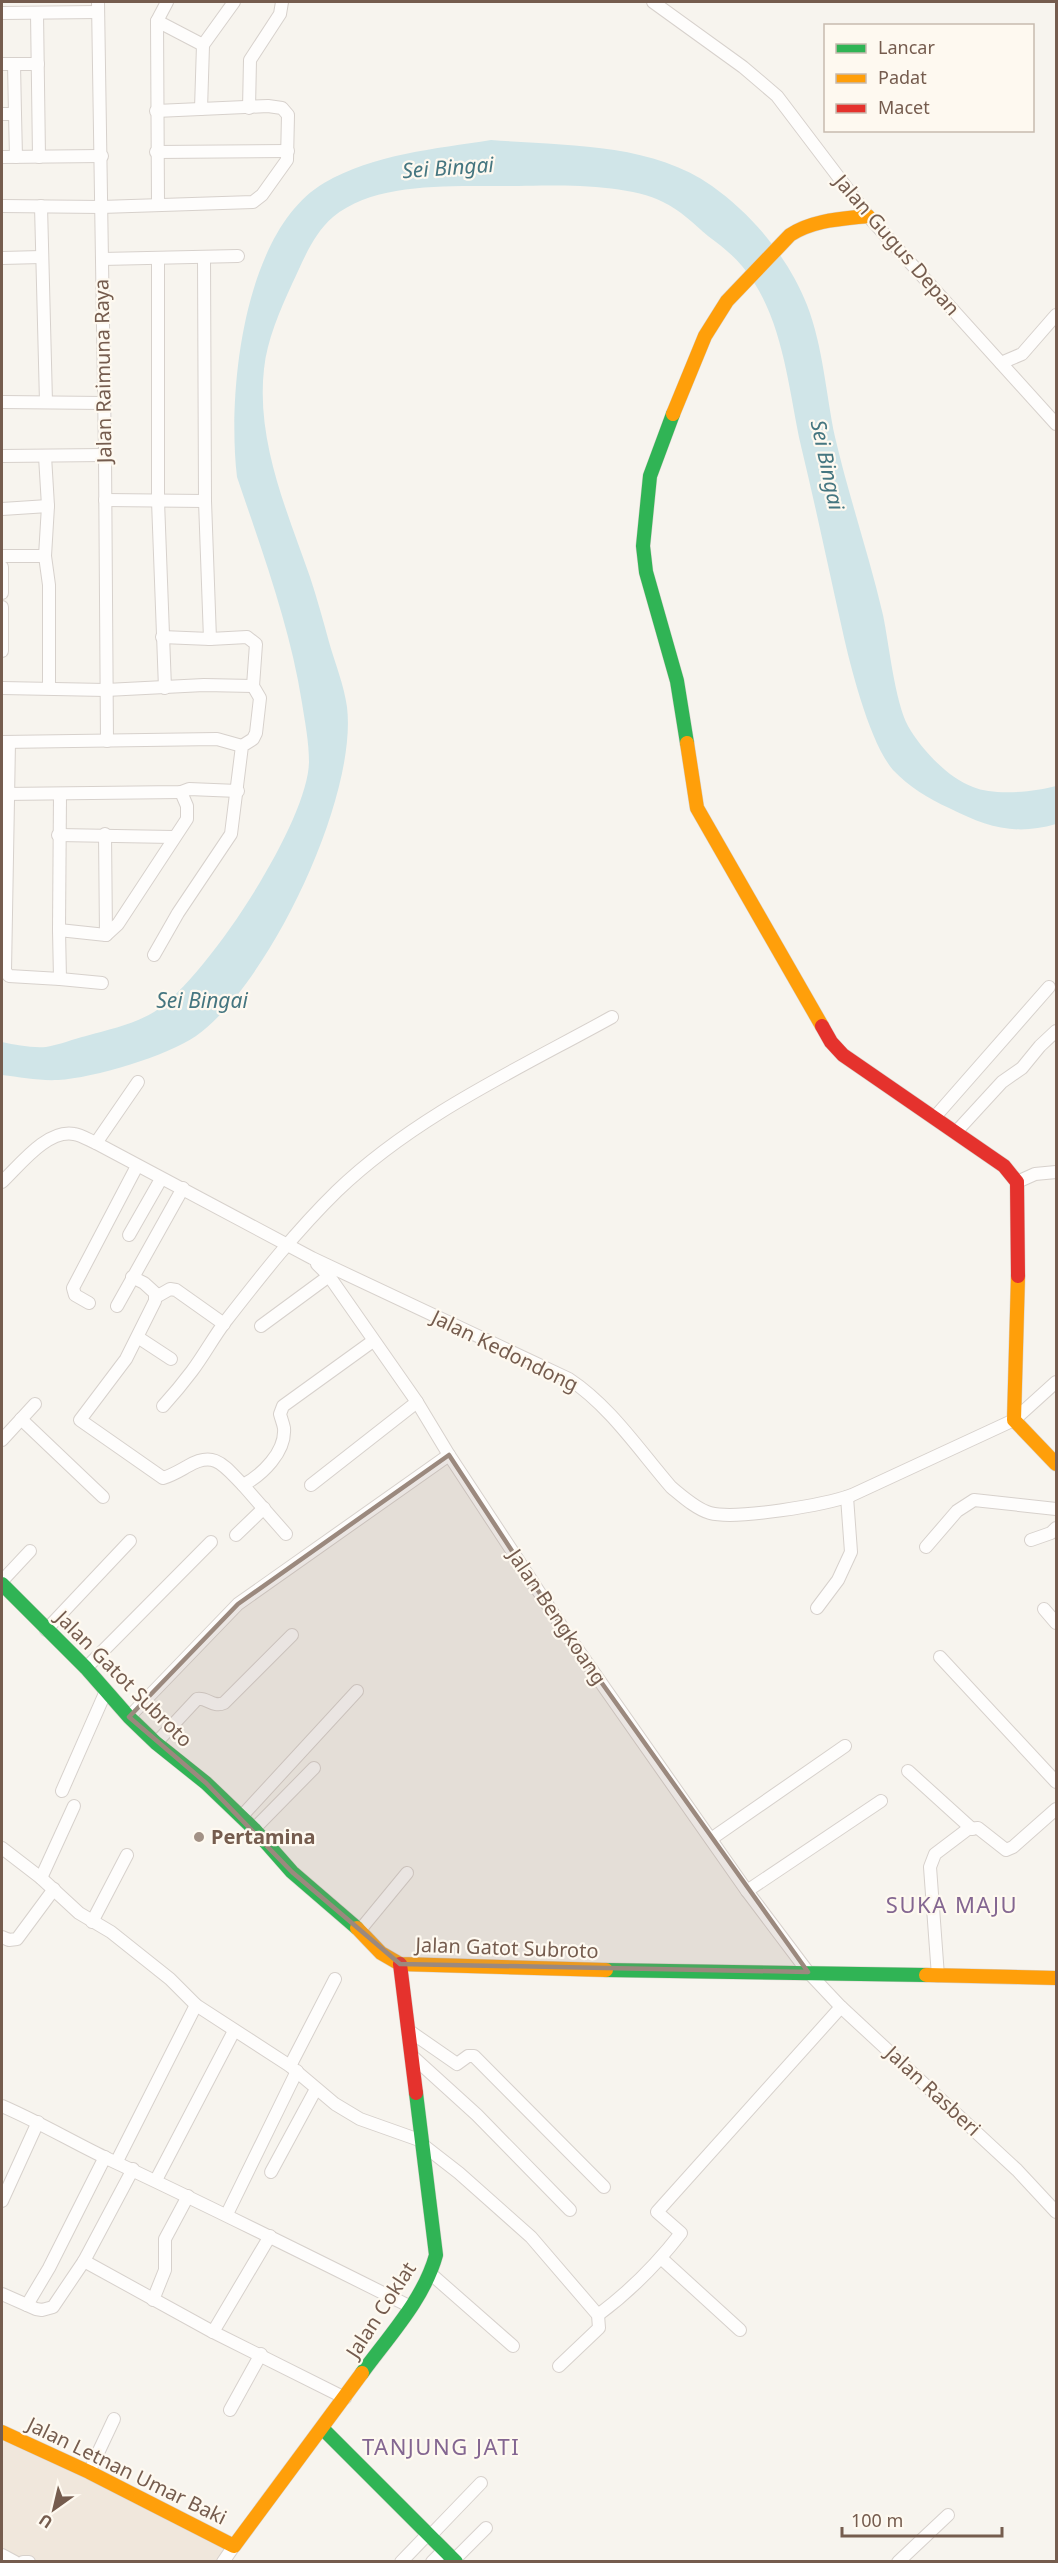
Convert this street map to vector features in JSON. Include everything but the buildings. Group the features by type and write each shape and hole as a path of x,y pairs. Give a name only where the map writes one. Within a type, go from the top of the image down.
{"street":[{"path":"158,204 157,21 167,2"},
{"path":"201,109 203,45 234,2"},
{"path":"249,108 250,60 280,14 282,2"},
{"name":"Jalan Gugus Depan","path":"653,2 743,67 777,96 868,216 1056,424"},
{"path":"2,14 98,7"},
{"name":"Jalan Raimuna Raya","path":"98,7 102,156 107,741"},
{"path":"38,13 39,157"},
{"path":"157,21 203,45"},
{"path":"16,157 15,114 8,64 38,64"},
{"path":"2,206 101,207 253,202 262,195 284,166 288,151 288,115 286,111 276,106 156,111"},
{"path":"2,114 15,114"},
{"path":"156,152 288,151"},
{"path":"2,157 102,156"},
{"path":"41,206 46,402"},
{"path":"868,216 817,223 799,229 727,301 705,336 650,476 645,503 643,546 646,572 677,681 697,808 831,1042 843,1055 1004,1166 1017,1182 1018,1279 1014,1419 1056,1464"},
{"path":"102,260 238,256"},
{"path":"2,258 41,257"},
{"path":"204,257 205,501 210,639"},
{"path":"158,258 158,501 165,688"},
{"path":"1001,363 1022,354 1056,315"},
{"path":"2,402 104,403"},
{"path":"2,456 105,454"},
{"path":"45,456 48,506 45,556 49,585 50,688"},
{"path":"105,500 205,501"},
{"path":"2,509 48,506"},
{"path":"2,556 45,556"},
{"path":"2,567 2,593"},
{"path":"2,607 2,647"},
{"path":"162,637 210,639 242,636 252,639 256,644 253,686 260,698 258,727 253,739 242,746"},
{"path":"2,688 106,690 253,686"},
{"path":"102,982 6,975 4,935 5,742 217,738 242,746"},
{"path":"154,955 178,913 231,834 242,746"},
{"path":"6,793 238,790"},
{"path":"59,930 106,935 118,924 173,837 187,819 187,806 181,792"},
{"path":"60,794 58,835 60,979"},
{"path":"58,835 105,834 173,837"},
{"path":"105,834 106,935"},
{"path":"934,1118 1049,987"},
{"path":"163,1406 192,1372 224,1324 287,1245 336,1192 386,1148 442,1111 612,1017"},
{"path":"956,1132 1002,1082 1022,1068 1056,1031"},
{"path":"96,1143 138,1082"},
{"name":"Jalan Kedondong","path":"2,1182 41,1146 58,1134 74,1134 96,1143 312,1258 569,1379 587,1391 607,1411 671,1487 684,1498 710,1513 742,1514 830,1503 847,1497 1014,1419 1056,1382"},
{"path":"89,1303 75,1295 73,1288 137,1166"},
{"path":"1017,1182 1035,1174 1056,1172"},
{"path":"129,1235 161,1179"},
{"path":"117,1306 183,1188"},
{"name":"Jalan Bengkoang","path":"312,1258 329,1276 417,1402 449,1455 564,1630 747,1891 808,1972"},
{"path":"261,1326 329,1276"},
{"path":"132,1277 144,1283 156,1297"},
{"path":"224,1324 176,1290 170,1288 156,1297 139,1338 80,1420 160,1476 174,1475 203,1458 209,1458 225,1467 286,1534"},
{"path":"139,1338 171,1359"},
{"path":"243,1485 256,1478 271,1463 283,1433 280,1414 283,1406 373,1341"},
{"path":"311,1485 417,1402"},
{"path":"2,1440 35,1404"},
{"path":"21,1419 103,1497"},
{"path":"129,1717 238,1604 449,1455"},
{"path":"817,1608 838,1580 851,1552 847,1497"},
{"path":"926,1547 957,1511 974,1500 1056,1509"},
{"path":"236,1535 264,1508"},
{"path":"1031,1540 1051,1533 1056,1528"},
{"path":"46,1630 130,1541"},
{"path":"86,1668 211,1542"},
{"path":"2,1582 30,1551"},
{"name":"Jalan Gatot Subroto","path":"2,1582 156,1743 206,1783 254,1829 292,1872 360,1930 381,1953 400,1964 677,1972 808,1972 1056,1978"},
{"path":"1044,1609 1056,1623"},
{"path":"156,1743 197,1699 201,1698 214,1704 224,1703 292,1635"},
{"path":"940,1657 1056,1782"},
{"path":"62,1791 106,1691"},
{"path":"241,1817 357,1691"},
{"path":"711,1839 845,1746"},
{"path":"254,1829 314,1768"},
{"path":"908,1771 972,1829"},
{"path":"747,1891 880,1801"},
{"path":"41,1878 74,1806"},
{"path":"938,1976 930,1863 935,1854 968,1829 978,1828 1006,1850 1013,1847 1056,1809"},
{"path":"2,1848 41,1878 64,1901 92,1922 111,1932 170,1979 196,2005 293,2068 335,2104 360,2119 423,2143 531,2237 598,2315 599,2328 559,2366"},
{"path":"92,1922 127,1855"},
{"path":"360,1930 407,1873"},
{"path":"2,1937 17,1940 54,1890"},
{"name":"Jalan Coklat","path":"223,2562 411,2307 431,2274 436,2255 400,1964"},
{"name":"Jalan Rasberi","path":"808,1972 842,2007 1017,2170 1056,2212"},
{"path":"227,2214 335,1979"},
{"path":"27,2305 196,2005"},
{"path":"598,2315 661,2258 681,2234 657,2212 842,2007"},
{"path":"408,2030 457,2064 468,2056 474,2056 604,2187"},
{"path":"156,2180 234,2031"},
{"path":"412,2056 477,2115 570,2211"},
{"path":"271,2172 316,2089"},
{"path":"2,2106 227,2214 411,2307"},
{"path":"2,2201 38,2122"},
{"path":"2,2294 42,2310 53,2307 84,2261 133,2169"},
{"path":"153,2300 165,2270 165,2239 188,2196"},
{"path":"213,2332 270,2236"},
{"path":"661,2258 740,2330"},
{"path":"84,2261 213,2332 345,2398"},
{"path":"431,2274 513,2346"},
{"path":"230,2410 261,2354"},
{"path":"89,2472 114,2419"},
{"path":"322,2429 451,2557"},
{"name":"Jalan Letnan Umar Baki","path":"2,2432 89,2472 234,2546"},
{"path":"401,2562 481,2483"},
{"path":"898,2562 948,2515"},
{"path":"432,2562 451,2557 486,2528"},
{"path":"2,2555 15,2562"},
{"path":"23,2562 29,2562"}],"highlighted area":[{"path":"449,1455 564,1630 808,1972 400,1964 292,1872 206,1783 129,1717 238,1604"}],"shaded area":[{"path":"2,2438 229,2546 218,2561 2,2561"}],"water":[{"name":"Sei Bingai","path":"491,140 606,149 662,161 712,186 742,210 768,239 790,271 807,305 812,321 821,353 835,437 883,615 903,716 920,744 936,762 964,783 982,790 1014,792 1056,786 1056,824 1041,828 1014,829 1001,828 976,820 919,792 893,770 885,758 869,724 851,666 775,328 756,285 730,254 675,209 649,196 632,192 573,186 447,186 373,196 333,217 314,240 279,315 271,336 264,369 265,423 275,475 315,593 342,682 347,707 347,745 338,789 323,837 303,886 279,933 252,975 224,1011 196,1036 149,1058 91,1075 51,1080 2,1075 2,1042 35,1047 56,1045 137,1020 154,1012 176,994 200,968 251,897 292,822 304,789 309,755 297,674 274,589 237,477 235,442 235,402 246,316 258,275 275,237 297,206 324,183 343,173 405,154"}],"traffic: fast":[{"path":"673,414 650,476 643,546 646,572 677,681 687,743"},
{"path":"2,1584 86,1668 129,1717 156,1743 206,1783 254,1829 292,1872 357,1928"},
{"path":"606,1970 926,1975"},
{"path":"362,2373 414,2302 436,2255 416,2093"},
{"path":"323,2429 456,2562"}],"traffic: slow":[{"path":"673,414 705,336 727,301 790,235 818,223 868,216"},
{"path":"687,743 697,808 822,1026"},
{"path":"1018,1276 1014,1420 1056,1464"},
{"path":"357,1928 381,1953 400,1964 606,1970"},
{"path":"926,1975 1056,1978"},
{"path":"2,2432 89,2472 234,2546 362,2373"}],"traffic: jam":[{"path":"822,1026 831,1042 843,1055 1004,1166 1017,1182 1018,1276"},
{"path":"400,1964 416,2093"}],"place":[{"name":"Pertamina","path":"199,1837"}],"district":[{"name":"SUKA MAJU","path":"952,1905"},
{"name":"TANJUNG JATI","path":"441,2447"}]}
